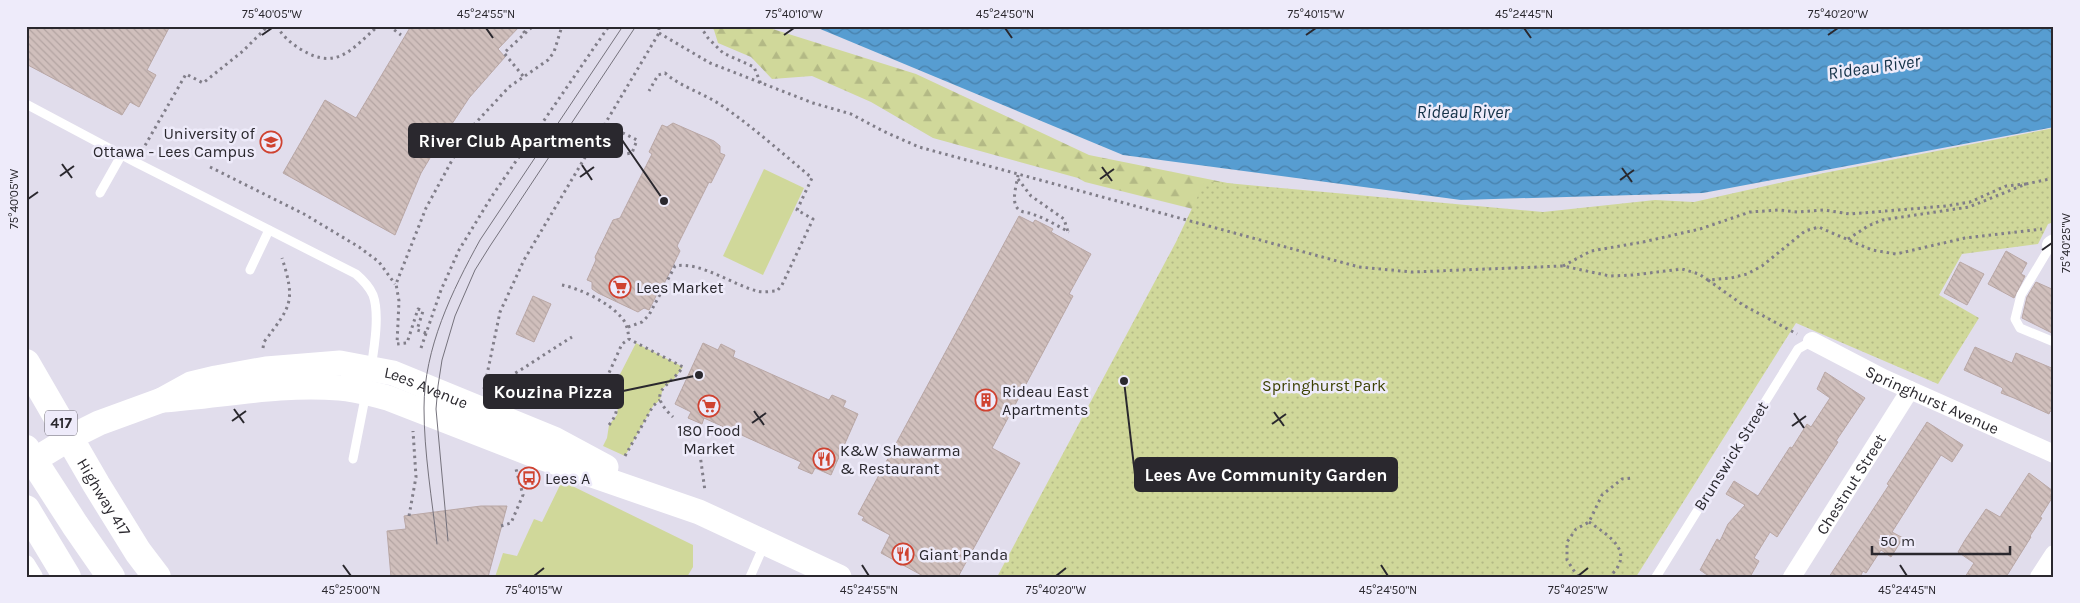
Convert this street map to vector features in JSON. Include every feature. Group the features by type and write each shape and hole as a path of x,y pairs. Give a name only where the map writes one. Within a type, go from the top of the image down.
{"highway":[{"name":"Highway 417","path":"26,363 96,484 138,552 157,577"},
{"name":"417","path":"26,449 75,526 111,577"},
{"path":"96,484 176,577"},
{"path":"26,509 67,577"}],"main road":[{"name":"Lees Avenue","path":"26,465 99,423 162,400 192,384 266,369 340,363 369,380 400,403 518,449 699,512 839,577"},
{"name":"Lees Avenue","path":"162,400 288,388 340,388 393,373 479,398 673,503"}],"street":[{"name":"Springhurst Avenue","path":"1812,341 1910,390 2054,454"},
{"name":"Chestnut Street","path":"1792,577 1910,390"},
{"path":"2039,577 2054,554"},
{"path":"26,564 34,577"}],"lane":[{"path":"26,104 356,274 368,286 375,301 375,342 353,459"},
{"path":"100,193 122,154"},
{"path":"250,270 269,230"},
{"path":"2052,244 2021,295 2014,319 2020,328 2054,342"},
{"name":"Brunswick Street","path":"1656,577 1798,349 1812,341"},
{"path":"750,577 765,543"}],"path":[{"path":"135,145 143,149 186,74 203,83 243,51 268,26"},
{"path":"277,26 295,46 316,57 331,59 347,52 378,26"},
{"path":"389,26 401,35"},
{"path":"519,26 525,33"},
{"path":"523,76 504,53 533,26"},
{"path":"396,284 426,208 468,131 509,87 548,60 554,52 562,26"},
{"path":"421,348 441,290 459,250 492,196 609,26"},
{"path":"479,398 500,312 508,292 524,260 659,33 659,26"},
{"path":"700,26 708,38 724,53 754,67 762,84"},
{"path":"659,33 710,63 814,103 851,114 919,147 1018,177 1359,267 1377,270 1411,272 1563,266 1610,276 1682,269 1699,274 1743,306 1812,341"},
{"path":"628,328 642,322 649,315 675,266 682,265 705,270 759,292 777,291 782,285 813,218 797,210 812,178 745,122 719,104 675,82 665,73 658,75 649,91"},
{"path":"605,124 637,140 632,153 625,154"},
{"path":"210,167 304,214 359,247 379,262 396,284 399,301 397,344 407,343 418,309 423,310 417,330 426,332"},
{"path":"1018,177 1030,196 1064,219 1069,232 1041,217 1022,212 1018,209 1015,205 1015,196 1018,177"},
{"path":"1563,266 1591,251 1700,229 1750,212 1824,210 1850,214 1946,206 1970,202 2006,186 2054,178"},
{"path":"1848,239 1868,226 1882,220 1969,207 2026,184"},
{"path":"1708,280 1731,278 1747,274 1762,266 1805,231 1814,228 1823,229 1872,250 1896,254 1965,238 2049,229 2052,244"},
{"path":"266,369 263,346 288,308 291,296 282,258"},
{"path":"562,285 577,288 621,316 628,328 629,339"},
{"path":"479,398 524,366 572,337"},
{"path":"629,339 683,367 674,379 662,388 660,396 661,405 673,417"},
{"path":"609,425 616,416 618,408 604,384 622,344 629,339"},
{"path":"625,456 653,406 660,400"},
{"path":"409,516 416,477 413,430"},
{"path":"699,447 706,496"},
{"path":"501,526 511,523 522,495 516,470 518,449"},
{"path":"1578,577 1567,560 1567,542 1576,529 1589,522 1602,495 1622,479 1634,478"},
{"path":"1589,522 1612,537 1621,551 1619,563 1609,577"}],"green space":[{"path":"711,26 763,26 916,74 1089,155 1307,199 1309,238 1085,182 1078,178 933,138 871,102 812,76 772,79 751,57 718,43"},
{"name":"Springhurst Park","path":"2054,128 2054,222 2048,224 2038,244 1962,254 1939,295 1979,318 1938,384 1796,323 1636,577 997,577 1176,242 1205,181 1543,212 1655,200 1694,202 1824,173"},
{"path":"764,169 804,188 763,275 723,256"},
{"path":"636,343 683,367 674,379 663,388 660,400 653,406 625,456 603,446 607,438 609,425 617,415 618,407 613,399 614,386"},
{"path":"562,481 693,545 693,567 687,577 495,577 503,553 517,556 534,519 542,522"}],"water":[{"name":"Rideau River","path":"813,26 2054,26 2054,127 1703,193 1461,200 1123,155"}],"building":[{"path":"26,26 170,26 147,70 156,75 139,107 130,102 122,115 26,64"},
{"path":"411,26 520,26 498,49 505,57 469,98 421,173 395,235 283,173 325,100 356,118"},
{"path":"673,123 714,141 720,146 720,153 725,155 711,183 709,182 677,246 680,251 661,290 659,290 649,310 644,308 638,312 598,293 592,289 592,282 587,280 596,260 595,257 613,220 620,218 652,154 649,152 662,125 667,127"},
{"path":"1019,216 1033,223 1035,220 1053,229 1051,232 1091,254 1069,294 1073,296 992,448 1020,463 958,577 925,577 881,553 890,535 862,520 864,517 858,514"},
{"path":"2006,251 2027,263 2021,274 2025,276 2014,298 1988,284"},
{"path":"1960,262 1984,274 1967,305 1944,293"},
{"path":"2036,282 2054,290 2054,334 2022,318 2027,297"},
{"path":"533,296 551,304 534,342 516,334"},
{"path":"703,343 718,350 721,344 735,351 733,357 829,400 832,395 846,401 843,407 858,414 831,475 815,468 812,474 798,468 801,462 704,418 702,424 688,418 691,412 675,404"},
{"path":"1975,347 2012,363 2016,353 2054,369 2054,413 2050,411 2049,414 2001,393 2003,389 2001,387 1964,370"},
{"path":"1825,372 1865,398 1836,441 1838,442 1777,537 1770,532 1754,558 1759,561 1750,577 1710,577 1700,570 1717,539 1720,541 1728,524 1745,505 1726,494 1734,481 1758,496 1790,447 1792,448 1807,424 1811,427 1830,398 1817,389"},
{"path":"1927,422 1963,445 1952,462 1941,455 1892,532 1903,538 1891,557 1881,550 1866,573 1863,571 1860,577 1829,577 1889,485 1887,484"},
{"path":"2029,473 2053,491 2050,496 2052,498 2040,517 2042,518 2031,537 2006,577 1965,577 1974,563 1958,552 1965,540 1986,509 2000,517"},
{"path":"481,506 507,506 488,577 391,577 387,531 406,529 404,516"}],"tram line":[{"path":"437,544 424,425 425,386 434,342 459,279 480,240 623,26"},
{"path":"448,541 436,409 442,360 455,316 475,270 636,26"}],"place":[{"name":"University of Ottawa - Lees Campus","path":"271,142"},
{"name":"River Club Apartments","path":"664,201"},
{"name":"Lees Market","path":"620,287"},
{"name":"Kouzina Pizza","path":"699,375"},
{"name":"Lees Ave Community Garden","path":"1124,381"},
{"name":"Rideau East Apartments","path":"986,400"},
{"name":"180 Food Market","path":"709,406"},
{"name":"K&W Shawarma & Restaurant","path":"824,459"},
{"name":"Lees A","path":"529,478"},
{"name":"Giant Panda","path":"903,554"}]}
